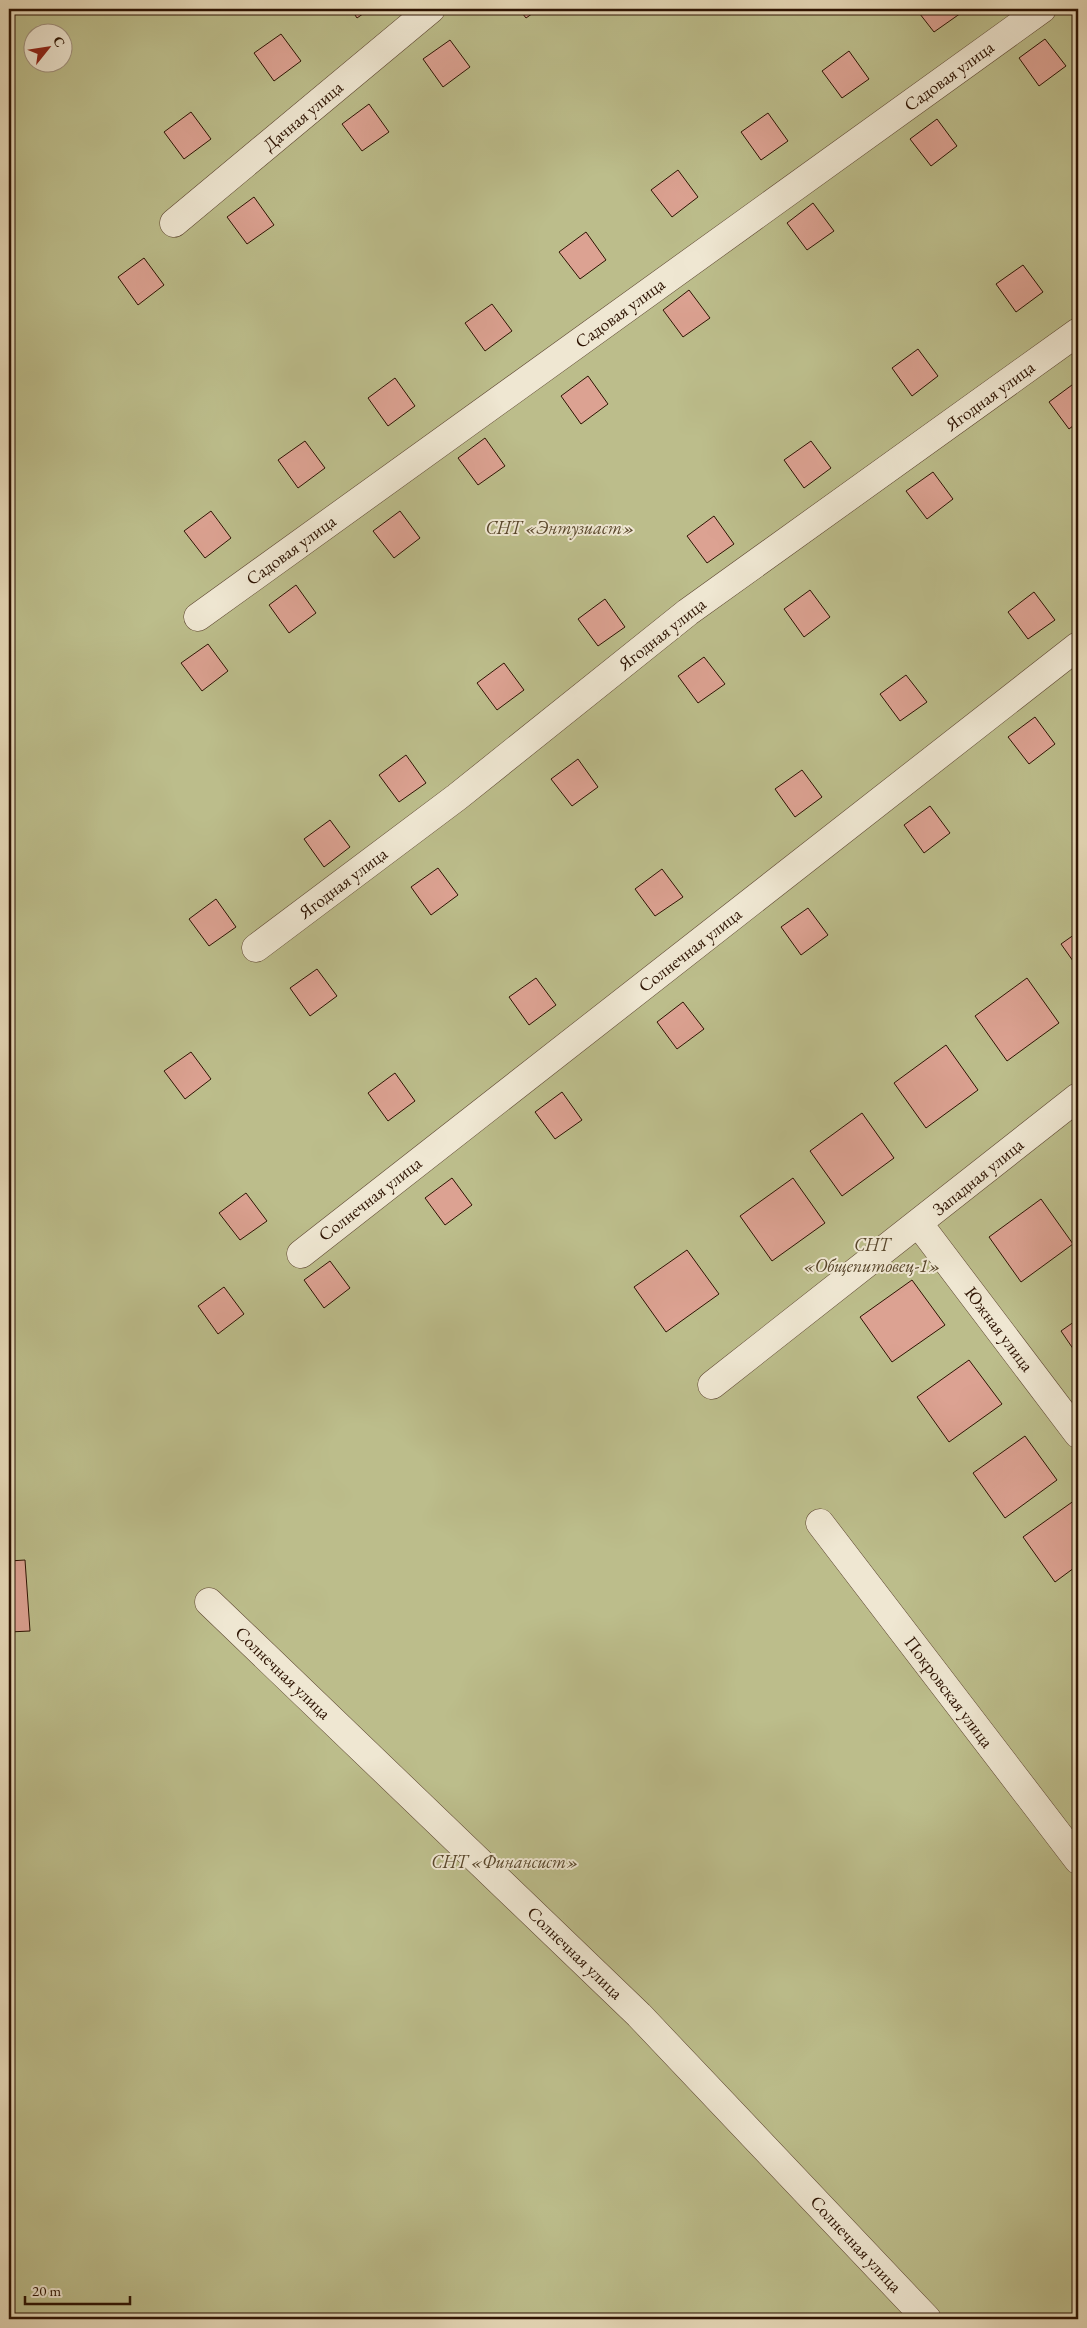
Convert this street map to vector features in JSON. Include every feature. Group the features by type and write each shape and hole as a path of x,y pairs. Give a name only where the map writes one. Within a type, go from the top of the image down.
{"street":[{"name":"Дачная улица","path":"174,223 431,9"},
{"name":"Садовая улица","path":"198,617 1042,9"},
{"name":"Ягодная улица","path":"256,948 457,797 688,612 1078,332"},
{"name":"Солнечная улица","path":"301,1254 1078,646"},
{"name":"Западная улица","path":"712,1385 1078,1097"},
{"name":"Южная улица","path":"919,1224 1078,1434"},
{"name":"Покровская улица","path":"820,1524 1078,1860"},
{"name":"Солнечная улица","path":"208,1602 639,2014 927,2319"}],"green space":[{"path":"9,9 1078,9 1078,2319 9,2319"}],"building":[{"path":"351,9 370,9 357,18"},
{"path":"519,9 539,9 526,18"},
{"path":"916,9 958,9 961,13 934,32"},
{"path":"281,34 301,61 274,81 254,53"},
{"path":"1045,39 1066,66 1039,86 1019,58"},
{"path":"450,40 470,67 443,87 423,59"},
{"path":"849,51 869,79 842,98 822,71"},
{"path":"369,104 389,132 362,151 342,124"},
{"path":"191,112 211,139 184,159 164,132"},
{"path":"768,113 788,141 761,160 741,132"},
{"path":"937,119 957,146 931,166 910,139"},
{"path":"678,170 698,197 672,217 651,190"},
{"path":"254,197 274,225 247,244 227,217"},
{"path":"813,203 834,231 807,250 787,223"},
{"path":"586,232 606,260 580,279 559,252"},
{"path":"144,258 164,285 138,305 118,277"},
{"path":"1023,265 1043,292 1016,312 996,284"},
{"path":"689,290 710,318 683,337 663,310"},
{"path":"492,304 512,331 485,351 465,323"},
{"path":"918,349 938,376 912,396 892,368"},
{"path":"588,376 608,404 581,424 561,396"},
{"path":"395,378 415,406 388,426 368,398"},
{"path":"1076,382 1078,386 1078,422 1069,429 1049,402"},
{"path":"485,438 505,466 478,485 458,458"},
{"path":"305,441 325,468 298,488 278,460"},
{"path":"811,441 831,468 804,488 784,460"},
{"path":"933,472 953,499 927,519 906,491"},
{"path":"211,511 231,538 205,558 184,531"},
{"path":"400,511 420,538 394,558 373,531"},
{"path":"714,516 734,544 707,563 687,536"},
{"path":"296,585 316,613 289,633 269,605"},
{"path":"810,590 830,617 804,637 784,609"},
{"path":"1034,592 1055,620 1028,639 1008,612"},
{"path":"605,599 625,627 598,646 578,619"},
{"path":"208,644 228,671 202,691 181,663"},
{"path":"704,657 725,684 698,703 678,676"},
{"path":"504,663 524,690 497,710 477,683"},
{"path":"906,675 927,702 900,721 880,694"},
{"path":"1035,717 1055,744 1029,764 1008,737"},
{"path":"406,755 426,783 399,802 379,775"},
{"path":"578,759 598,787 572,806 551,779"},
{"path":"802,770 822,797 795,817 775,789"},
{"path":"930,806 950,833 924,853 904,825"},
{"path":"330,820 350,847 324,867 304,839"},
{"path":"438,868 458,895 431,915 411,887"},
{"path":"662,869 683,897 655,916 635,889"},
{"path":"216,899 236,927 209,946 189,919"},
{"path":"808,908 828,935 801,955 781,927"},
{"path":"1078,932 1078,968 1061,944"},
{"path":"317,969 337,996 310,1016 290,988"},
{"path":"536,978 556,1005 529,1025 509,997"},
{"path":"1027,978 1059,1023 1007,1061 975,1016"},
{"path":"683,1002 704,1029 677,1049 657,1022"},
{"path":"946,1045 978,1090 926,1128 894,1083"},
{"path":"191,1052 211,1079 185,1099 164,1071"},
{"path":"395,1073 415,1101 388,1121 368,1093"},
{"path":"562,1092 582,1120 555,1139 535,1112"},
{"path":"862,1113 894,1158 842,1196 810,1151"},
{"path":"452,1178 472,1205 445,1225 425,1198"},
{"path":"793,1178 825,1223 772,1261 740,1216"},
{"path":"246,1193 267,1221 240,1240 219,1213"},
{"path":"1041,1199 1073,1244 1021,1282 989,1237"},
{"path":"687,1250 719,1294 666,1332 634,1287"},
{"path":"330,1261 350,1288 324,1308 304,1280"},
{"path":"912,1280 945,1325 892,1362 860,1317"},
{"path":"224,1287 244,1314 218,1334 198,1306"},
{"path":"1078,1319 1078,1356 1061,1331"},
{"path":"969,1360 1002,1404 949,1442 917,1397"},
{"path":"1025,1436 1057,1480 1005,1518 973,1473"},
{"path":"1075,1500 1078,1504 1078,1565 1055,1582 1023,1537"},
{"path":"25,1560 30,1631 9,1632 9,1561"}],"park label":[{"name":"СНТ «Энтузиаст»","path":"560,528"},
{"name":"СНТ «Общепитовец-1»","path":"872,1255"},
{"name":"СНТ «Финансист»","path":"505,1862"}]}
